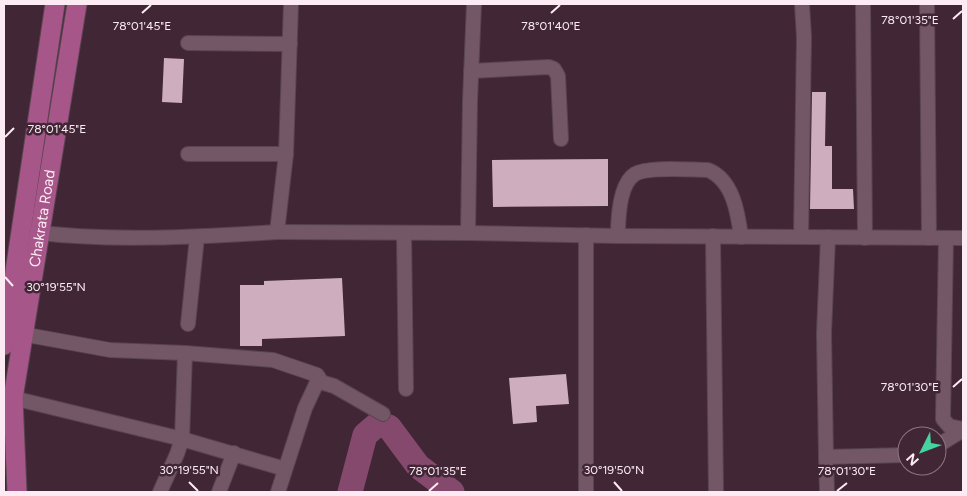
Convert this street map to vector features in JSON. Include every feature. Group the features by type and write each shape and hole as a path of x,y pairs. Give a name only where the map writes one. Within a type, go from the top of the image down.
{"main road":[{"name":"Chakrata Road","path":"17,492 13,398 22,334 30,232 55,4"},
{"name":"Chakrata Road","path":"4,345 30,232 77,4"}],"street":[{"path":"277,232 286,154 291,4"},
{"path":"468,233 474,4"},
{"path":"801,237 804,37 802,4"},
{"path":"863,4 865,238"},
{"path":"927,4 929,238"},
{"path":"188,42 290,44"},
{"path":"471,71 549,67 554,69 558,76 561,139"},
{"path":"188,154 286,154"},
{"path":"618,236 618,213 625,187 630,178 636,173 652,169 708,170 715,173 729,188 738,215 742,237"},
{"path":"30,232 78,236 197,237 277,232 963,238"},
{"path":"404,233 406,389"},
{"path":"586,236 586,492"},
{"path":"714,236 716,492"},
{"path":"188,324 197,237"},
{"path":"827,492 824,333 828,237"},
{"path":"946,238 943,419 949,426 963,430"},
{"path":"22,334 110,350 185,353 281,361 317,375 319,378 305,408 278,492"},
{"path":"160,492 182,439 185,353"},
{"path":"317,381 334,386 383,414"},
{"path":"13,398 182,439 234,453 285,470"},
{"path":"947,440 963,430"},
{"path":"218,492 234,453"},
{"path":"826,457 897,455"}],"building":[{"path":"164,58 184,59 182,103 162,102"},
{"path":"812,92 826,92 825,146 832,146 832,189 853,189 854,209 810,209"},
{"path":"608,159 608,206 493,207 492,160"},
{"path":"342,278 345,336 262,339 262,346 240,346 240,285 264,285 264,281"},
{"path":"566,374 569,404 536,406 537,422 513,424 509,378"}],"waterway":[{"path":"350,492 365,435 379,423 389,427 418,466 452,492"}]}
